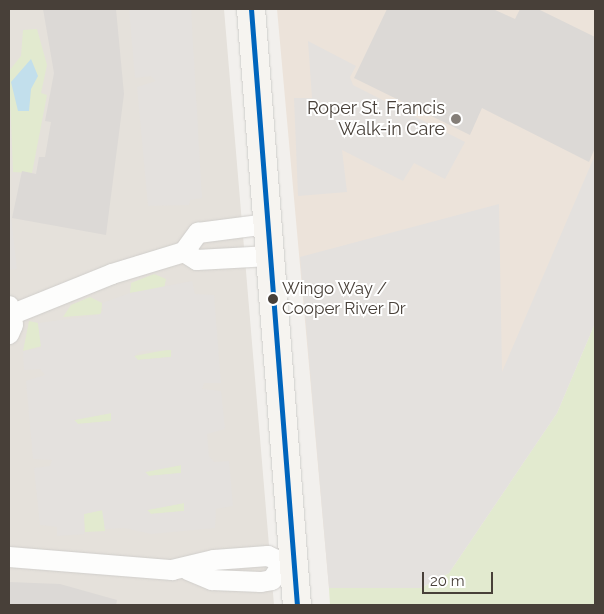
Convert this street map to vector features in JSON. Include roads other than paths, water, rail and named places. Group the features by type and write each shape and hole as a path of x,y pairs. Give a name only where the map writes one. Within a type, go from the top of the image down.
{"street":[{"path":"251,9 270,256 289,562 297,605"},
{"path":"9,334 11,310 112,274 184,252 198,233 267,224"},
{"path":"184,252 197,260 270,256"},
{"path":"9,557 188,570 214,560 268,556 289,562"}],"water":[{"path":"31,59 38,76 31,89 29,111 18,111 11,82"}],"place":[{"name":"Roper St. Francis Walk-in Care","path":"456,119"},
{"name":"Wingo Way / Cooper River Dr","path":"273,299"}]}
